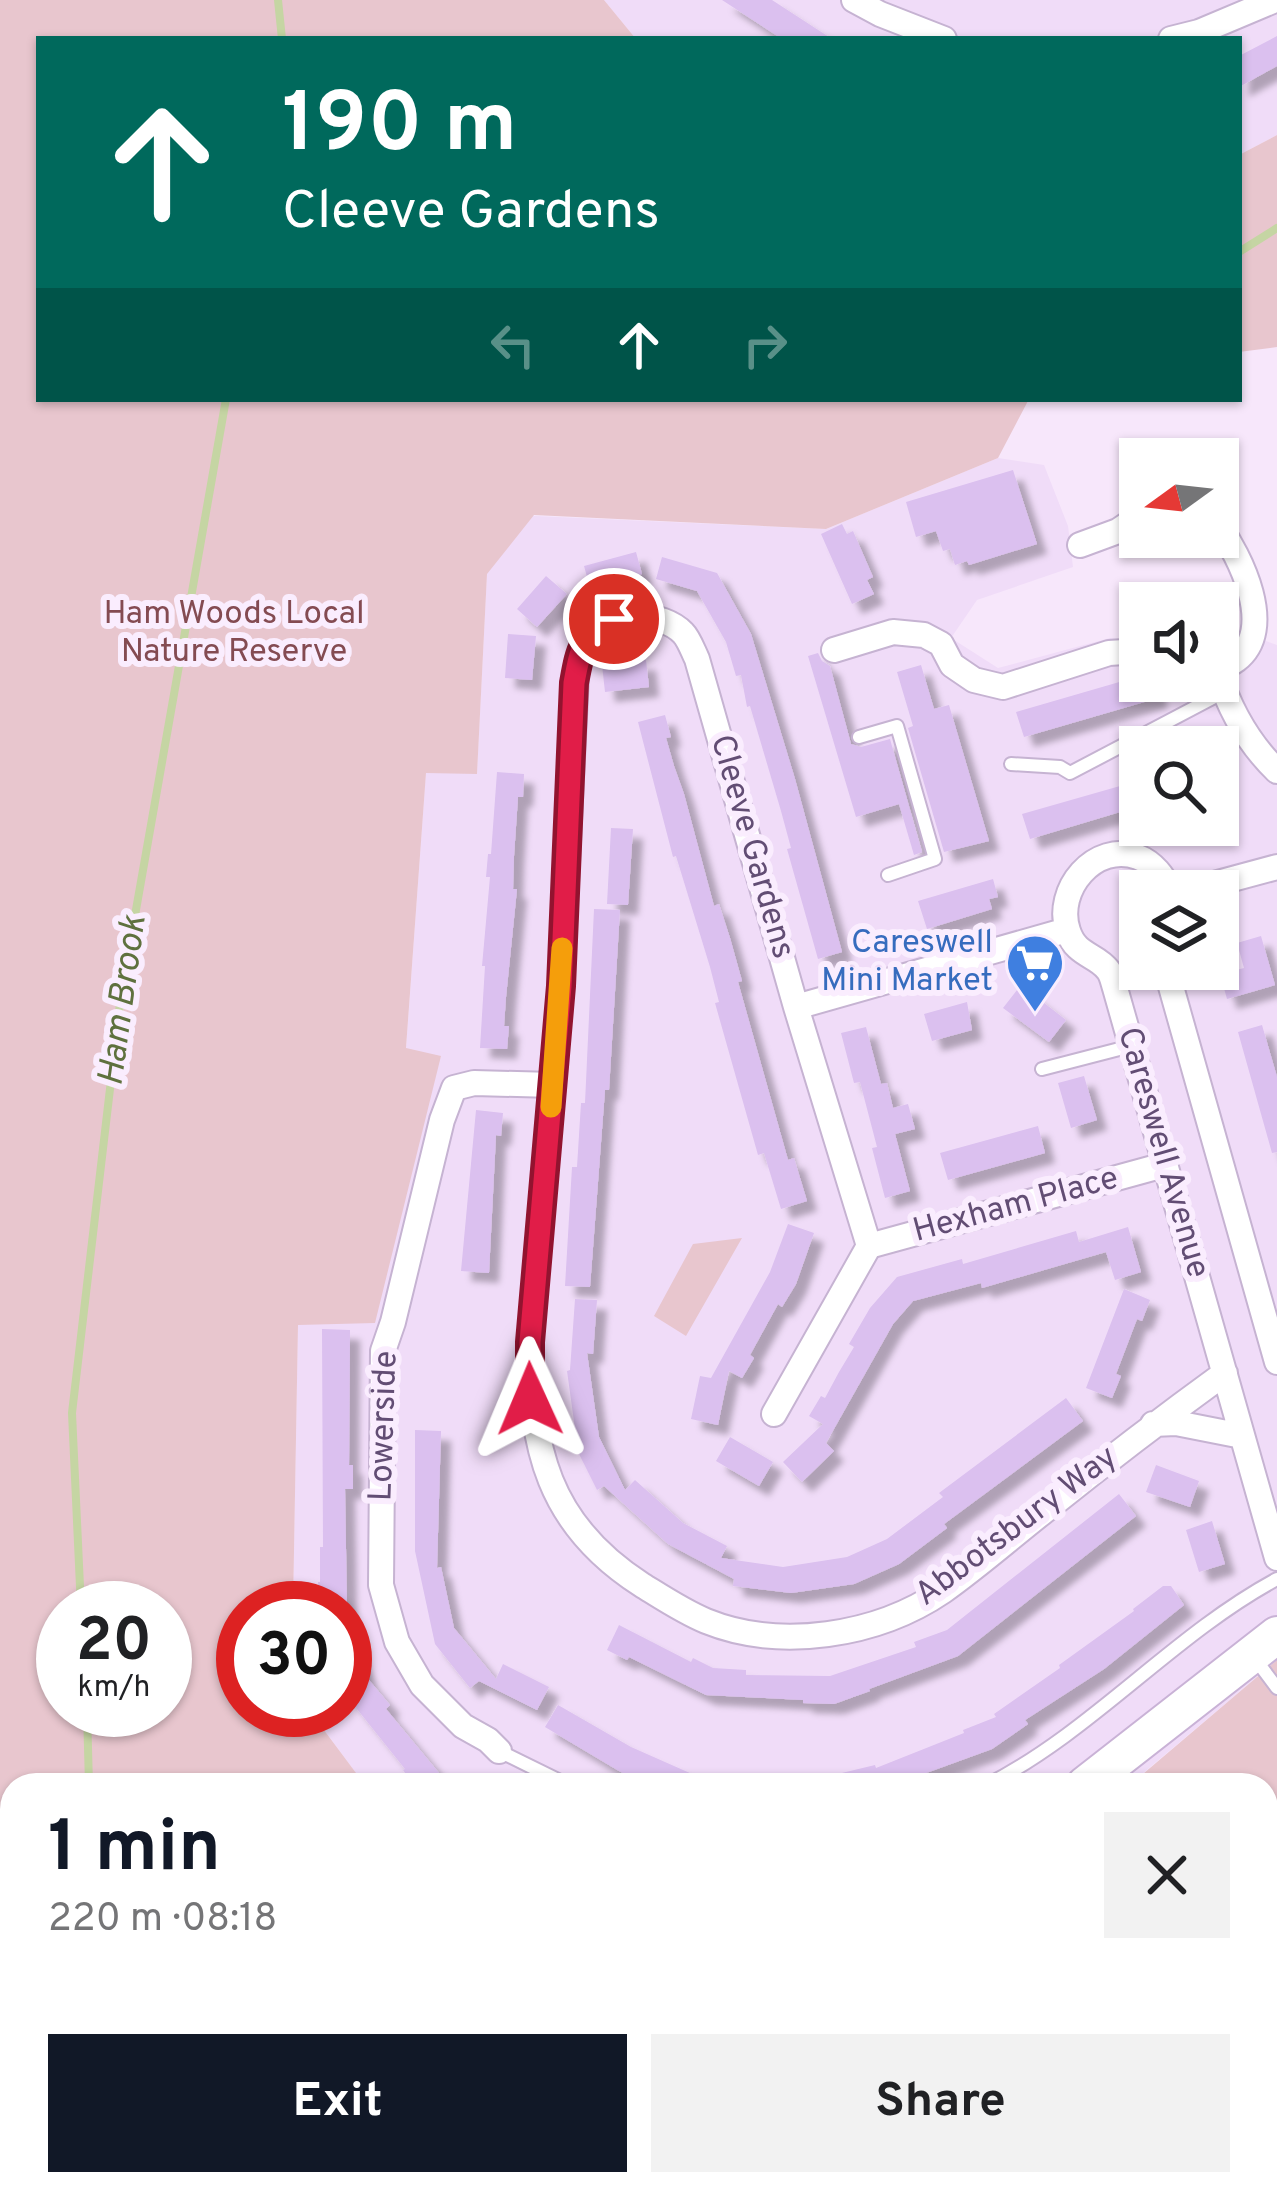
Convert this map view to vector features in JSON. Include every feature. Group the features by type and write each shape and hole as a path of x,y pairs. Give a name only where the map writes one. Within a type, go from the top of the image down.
{"street":[{"path":"854,0 936,36"},
{"path":"1180,36 1275,0"},
{"path":"1080,544 1119,530"},
{"path":"1238,558 1250,585 1254,618 1252,636 1239,659"},
{"name":"Cleeve Gardens","path":"572,721 581,648 596,628 637,616 663,621 684,634 697,658 869,1246"},
{"path":"834,650 893,632 924,635 941,644 952,665 974,680 1003,687 1119,652"},
{"path":"1231,702 1247,736 1277,771"},
{"name":"Abbotsbury Way","path":"572,721 561,986 530,1342 530,1399 540,1452 556,1496 584,1537 623,1573 708,1622 754,1634 845,1631 894,1616 940,1593 1225,1373"},
{"path":"796,1007 1067,930 1070,892 1084,868 1101,859 1122,854 1142,858 1157,870"},
{"path":"1239,877 1277,867"},
{"name":"Careswell Avenue","path":"1067,930 1079,951 1108,970 1277,1558"},
{"name":"Careswell Avenue","path":"1172,990 1277,1362"},
{"name":"Lowerside","path":"499,1751 463,1726 422,1685 397,1642 381,1585 383,1351 454,1088 474,1083 553,1085"},
{"name":"Hexham Place","path":"869,1246 1164,1165"},
{"path":"775,1414 869,1246"},
{"name":"Abbotsbury Way","path":"1154,1424 1177,1423 1242,1436"},
{"path":"1100,1773 1264,1645"}],"lane":[{"path":"1011,764 1060,767 1070,773 1182,702"},
{"path":"859,736 897,726 935,859 888,875"},
{"path":"1042,1069 1131,1046"},
{"path":"1009,1773 1244,1596 1277,1579"},
{"path":"1264,1645 1277,1688"},
{"name":"Lowerside","path":"499,1751 544,1773"}],"shaded area":[{"path":"604,0 1277,0 1277,135 1242,153 1242,36 634,36"},
{"path":"998,458 1044,465 1068,526 1073,567 977,600 951,638 998,668 1119,639 1119,702 1239,702 1239,631 1277,645 1277,1660 1143,1773 356,1773 329,1737 372,1737 372,1581 293,1581 298,1324 441,1057 406,1049 426,772 477,773 490,514 826,529"}],"green space":[{"name":"Ham Woods Local Nature Reserve","path":"0,0 604,0 634,36 36,36 36,402 1027,402 998,458 826,529 534,515 487,574 477,774 426,773 406,1048 441,1056 375,1323 298,1325 293,1581 216,1581 216,1737 329,1737 356,1773 0,1773"},
{"path":"1277,135 1277,347 1242,352 1242,153"},
{"path":"742,1238 686,1336 654,1316 693,1244"},
{"path":"1277,1660 1277,1773 1144,1773"}],"building":[{"path":"722,0 772,0 827,36 777,36"},
{"path":"1277,36 1277,66 1242,85 1242,54"},
{"path":"1013,470 1037,544 955,565 950,549 943,551 936,531 916,537 906,502"},
{"path":"842,524 847,534 853,531 873,577 867,580 874,594 852,604 821,534"},
{"path":"636,552 642,574 590,588 584,566"},
{"path":"662,557 717,573 751,634 842,952 818,959 741,675 736,676 726,642 697,591 656,579"},
{"path":"546,576 567,594 537,627 517,609"},
{"path":"508,634 536,636 532,680 505,678"},
{"path":"818,653 830,666 851,744 861,747 890,739 922,852 914,855 899,804 856,817 808,656"},
{"path":"646,660 649,687 605,692 602,665"},
{"path":"921,665 934,709 949,705 989,841 944,852 897,672"},
{"path":"1119,682 1119,702 1144,702 1024,737 1016,712"},
{"path":"665,715 671,737 666,738 714,906 719,904 730,938 788,1160 794,1158 807,1201 781,1209 764,1153 758,1155 715,1003 719,1002 710,967 673,857 638,722"},
{"path":"497,772 524,774 514,856 513,889 517,889 504,1026 509,1026 507,1049 480,1048 490,877 486,877"},
{"path":"1119,786 1119,812 1030,839 1022,814"},
{"path":"611,828 633,829 628,905 607,904"},
{"path":"993,879 998,897 989,899 992,909 927,929 918,901"},
{"path":"594,909 620,910 609,1090 605,1090 590,1287 565,1286 572,1167 577,1167 581,1103 585,1103"},
{"path":"1261,936 1275,985 1227,999 1224,990 1239,990 1239,969 1244,968 1239,942"},
{"name":"Careswell Mini Market","path":"1021,985 1066,1020 1049,1042 1003,1008"},
{"path":"967,1002 972,1030 932,1041 924,1014"},
{"path":"1262,1025 1277,1077 1277,1152 1272,1153 1238,1032"},
{"path":"866,1027 881,1084 887,1083 893,1108 908,1104 915,1129 895,1134 910,1191 885,1198 860,1082 854,1083 841,1033"},
{"path":"1084,1076 1097,1120 1071,1128 1058,1083"},
{"path":"476,1110 503,1113 501,1136 496,1135 489,1273 461,1271"},
{"path":"1038,1126 1045,1153 948,1180 940,1153"},
{"path":"788,1224 814,1233 796,1284 782,1307 778,1304 742,1378 729,1371 718,1425 691,1419 700,1376 711,1378 770,1272"},
{"path":"1128,1227 1141,1272 1115,1280 1106,1252 982,1288 981,1283 913,1301 893,1324 826,1443 834,1451 802,1482 783,1462 823,1424 809,1416 854,1347 849,1344 870,1308 897,1277 962,1259 963,1264 1076,1231 1079,1242"},
{"path":"1124,1289 1150,1300 1142,1321 1137,1319 1112,1398 1086,1388"},
{"path":"575,1299 597,1300 593,1354 587,1353 599,1437 625,1490 635,1480 683,1523 727,1546 721,1558 783,1567 847,1557 887,1539 943,1497 939,1493 1066,1398 1083,1421 944,1524 947,1528 899,1564 854,1584 791,1593 733,1586 734,1579 668,1544 604,1486 597,1490 574,1444 567,1371"},
{"path":"322,1329 350,1330 353,1489 345,1489 347,1581 320,1581"},
{"path":"415,1430 441,1431 437,1568 441,1567 454,1628 496,1679 503,1664 549,1687 537,1710 479,1681 470,1688 435,1644 415,1551"},
{"path":"730,1437 773,1462 759,1486 716,1461"},
{"path":"1156,1465 1199,1481 1190,1507 1146,1492"},
{"path":"1119,1494 1136,1516 958,1656 834,1704 706,1695 607,1650 619,1625 691,1662 693,1658 713,1668 746,1670 746,1675 830,1676 916,1647 914,1642 947,1630"},
{"path":"1212,1521 1225,1564 1199,1572 1186,1530"},
{"path":"1163,1586 1171,1586 1184,1605 992,1749 926,1773 842,1773 876,1768 996,1717"},
{"path":"372,1684 390,1705 386,1709 439,1773 405,1773 372,1728"},
{"path":"558,1705 631,1747 690,1773 623,1773 545,1727"}],"waterway":[{"name":"Ham Brook","path":"278,0 282,36"},
{"path":"1242,250 1277,228"},
{"name":"Ham Brook","path":"80,1581 72,1413 121,995 225,402"},
{"name":"Ham Brook","path":"88,1737 89,1773"}],"slow traffic":[{"path":"551,1107 562,948"}],"place":[{"name":"Careswell Mini Market","path":"1035,1014"}],"route":[{"path":"530,1399 530,1342 561,986 574,683 581,648 596,628 614,619"}]}
